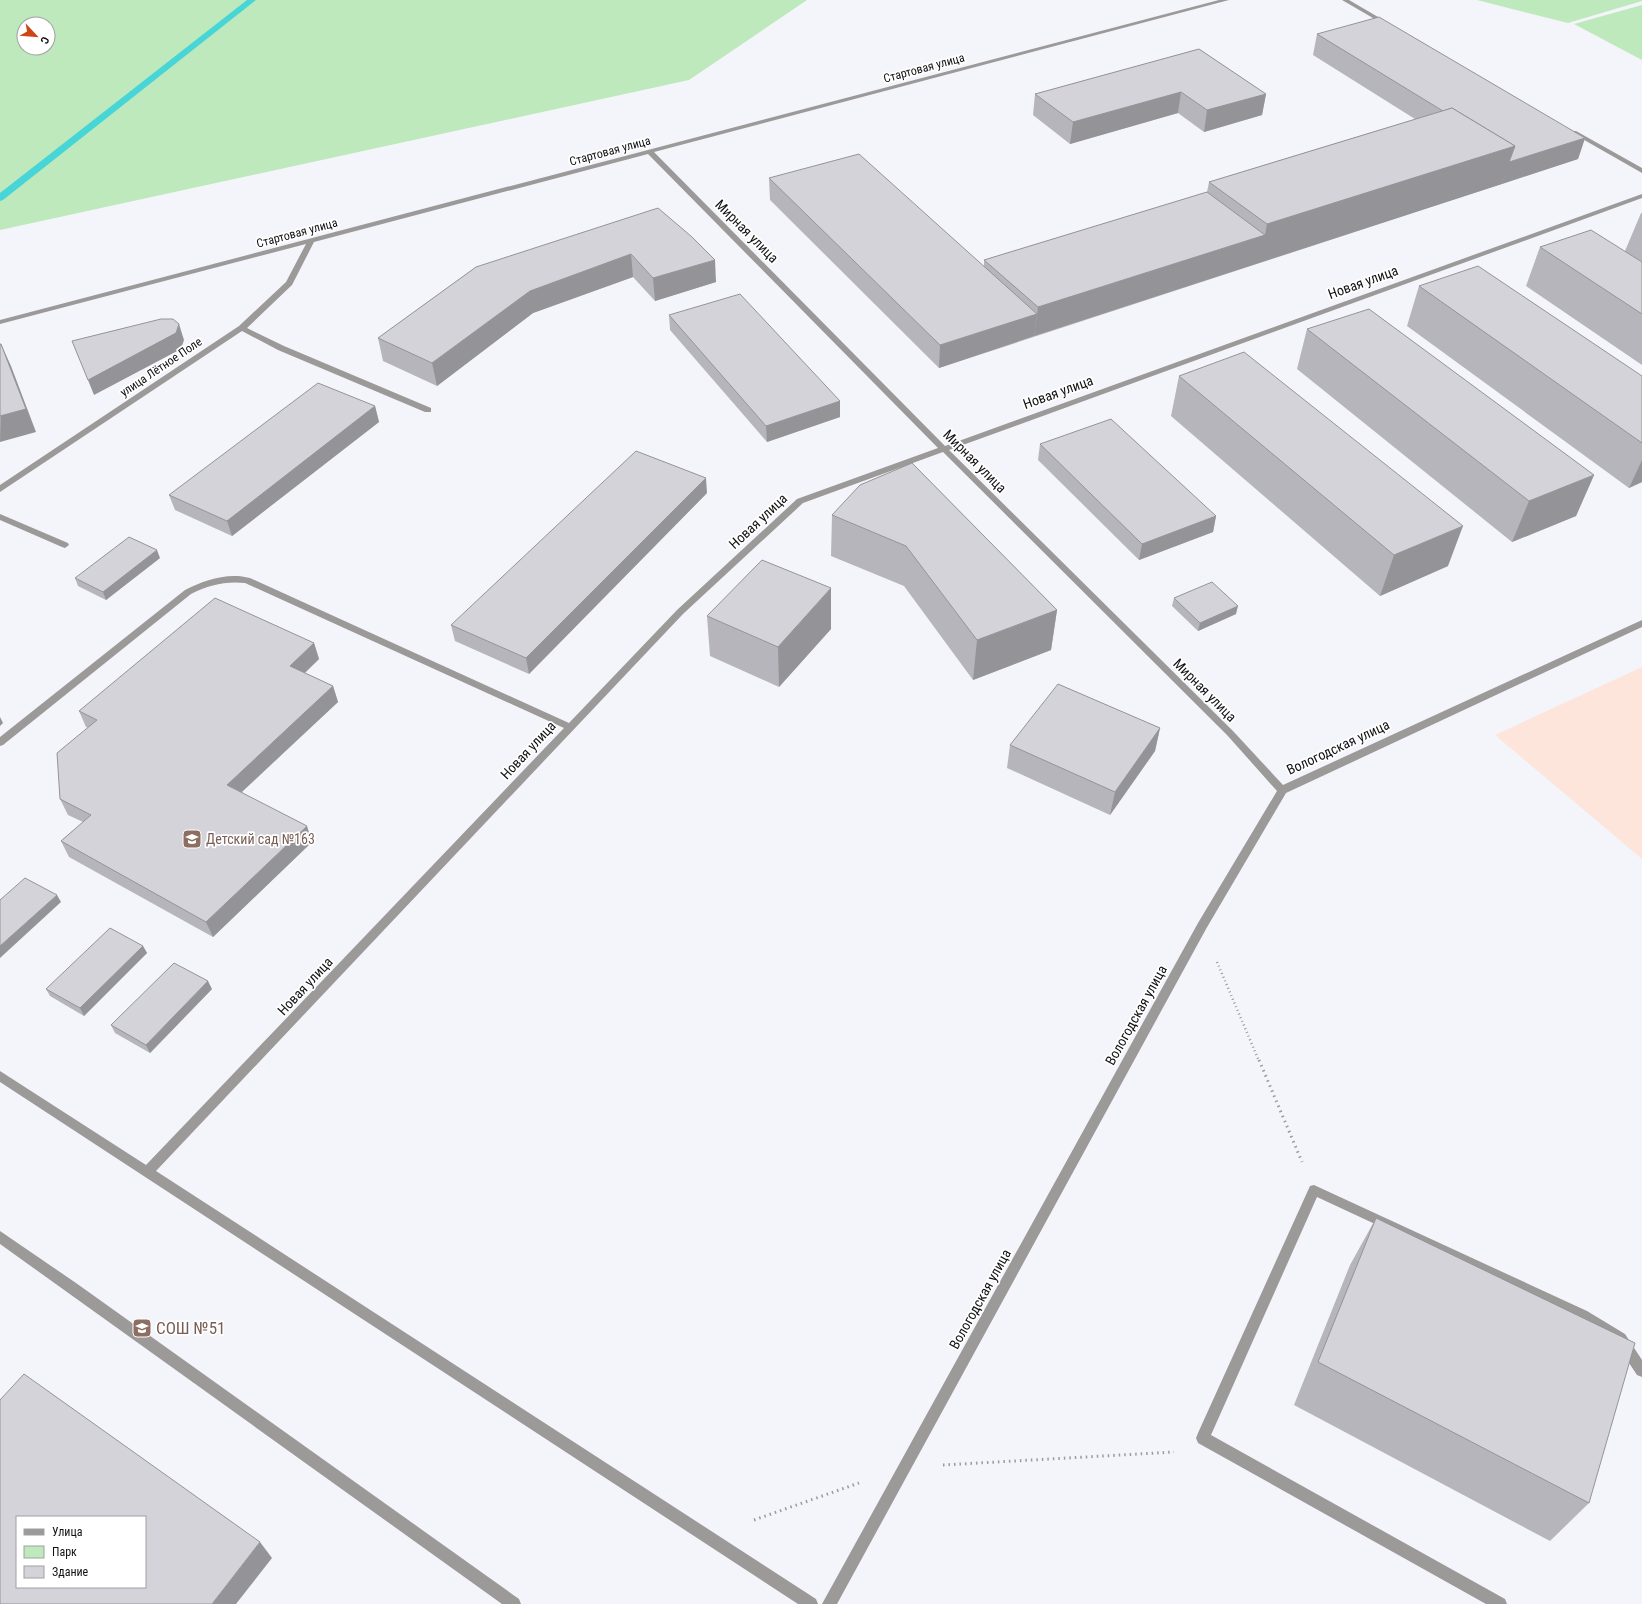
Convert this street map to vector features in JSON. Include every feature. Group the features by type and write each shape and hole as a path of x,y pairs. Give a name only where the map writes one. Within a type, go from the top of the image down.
{"street":[{"name":"Стартовая улица","path":"0,322 1226,0"},
{"path":"1345,0 1394,28"},
{"path":"1566,127 1642,170"},
{"name":"Мирная улица","path":"650,152 944,449 1230,733 1282,790"},
{"name":"Новая улица","path":"147,1172 680,612 800,501 1642,196"},
{"name":"улица Лётное Поле","path":"0,489 242,328 289,283 311,240"},
{"path":"242,328 281,348 428,410"},
{"path":"0,517 65,545"},
{"path":"0,742 188,592 201,584 231,578 247,580 570,727"},
{"name":"Вологодская улица","path":"829,1604 1202,926 1282,790 1642,623"},
{"path":"0,1076 810,1604"},
{"path":"1500,1604 1203,1438 1314,1190 1583,1315 1620,1338 1642,1371"},
{"path":"0,1238 72,1287 514,1604"}],"path":[{"path":"1202,926 1314,1190"},
{"path":"754,1520 904,1468 1176,1452 1203,1438"}],"shaded area":[{"path":"1642,667 1642,859 1495,735"}],"green space":[{"path":"0,0 807,0 689,80 0,230"},
{"path":"1477,0 1642,0 1642,1 1568,23"},
{"path":"1642,5 1642,60 1574,24"}],"building":[{"path":"1379,17 1585,138 1509,162 1515,146 1452,108 1443,111 1317,34"},
{"path":"1199,49 1266,94 1207,110 1181,92 1073,122 1035,94"},
{"path":"1452,108 1515,146 1267,224 1209,182"},
{"path":"859,154 1037,314 940,345 769,178"},
{"path":"1207,192 1265,235 1038,307 984,260"},
{"path":"658,208 692,237 715,260 653,278 631,254 530,291 432,363 378,338 476,267"},
{"path":"1591,230 1642,262 1642,314 1540,247"},
{"path":"1478,266 1642,376 1642,443 1419,286"},
{"path":"740,294 840,401 766,426 669,315"},
{"path":"1369,309 1594,475 1529,501 1307,329"},
{"path":"161,319 173,319 179,324 176,333 88,380 72,341"},
{"path":"0,344 26,409 0,416"},
{"path":"1244,352 1463,526 1394,555 1179,376"},
{"path":"318,383 375,406 227,521 169,495"},
{"path":"1111,419 1216,516 1142,544 1040,444"},
{"path":"636,451 706,478 526,658 451,625"},
{"path":"912,463 1057,610 977,640 906,546 832,515 860,485"},
{"path":"129,537 157,550 103,592 75,578"},
{"path":"762,560 831,588 778,647 707,616"},
{"path":"1212,582 1238,606 1200,623 1174,598"},
{"path":"215,598 314,643 290,666 333,686 227,785 307,826 206,922 61,841 91,815 60,799 57,753 97,720 79,711"},
{"path":"1058,684 1160,728 1115,792 1010,745"},
{"path":"25,878 57,895 0,946 0,900"},
{"path":"110,928 143,946 80,1008 46,989"},
{"path":"174,963 208,981 146,1045 111,1025"},
{"path":"1376,1218 1635,1343 1589,1503 1318,1362"},
{"path":"24,1374 260,1542 212,1604 0,1604 0,1400"}],"waterway":[{"path":"0,198 252,0"}],"place":[{"name":"Детский сад №163","path":"192,839"},
{"name":"СОШ №51","path":"142,1328"}]}
